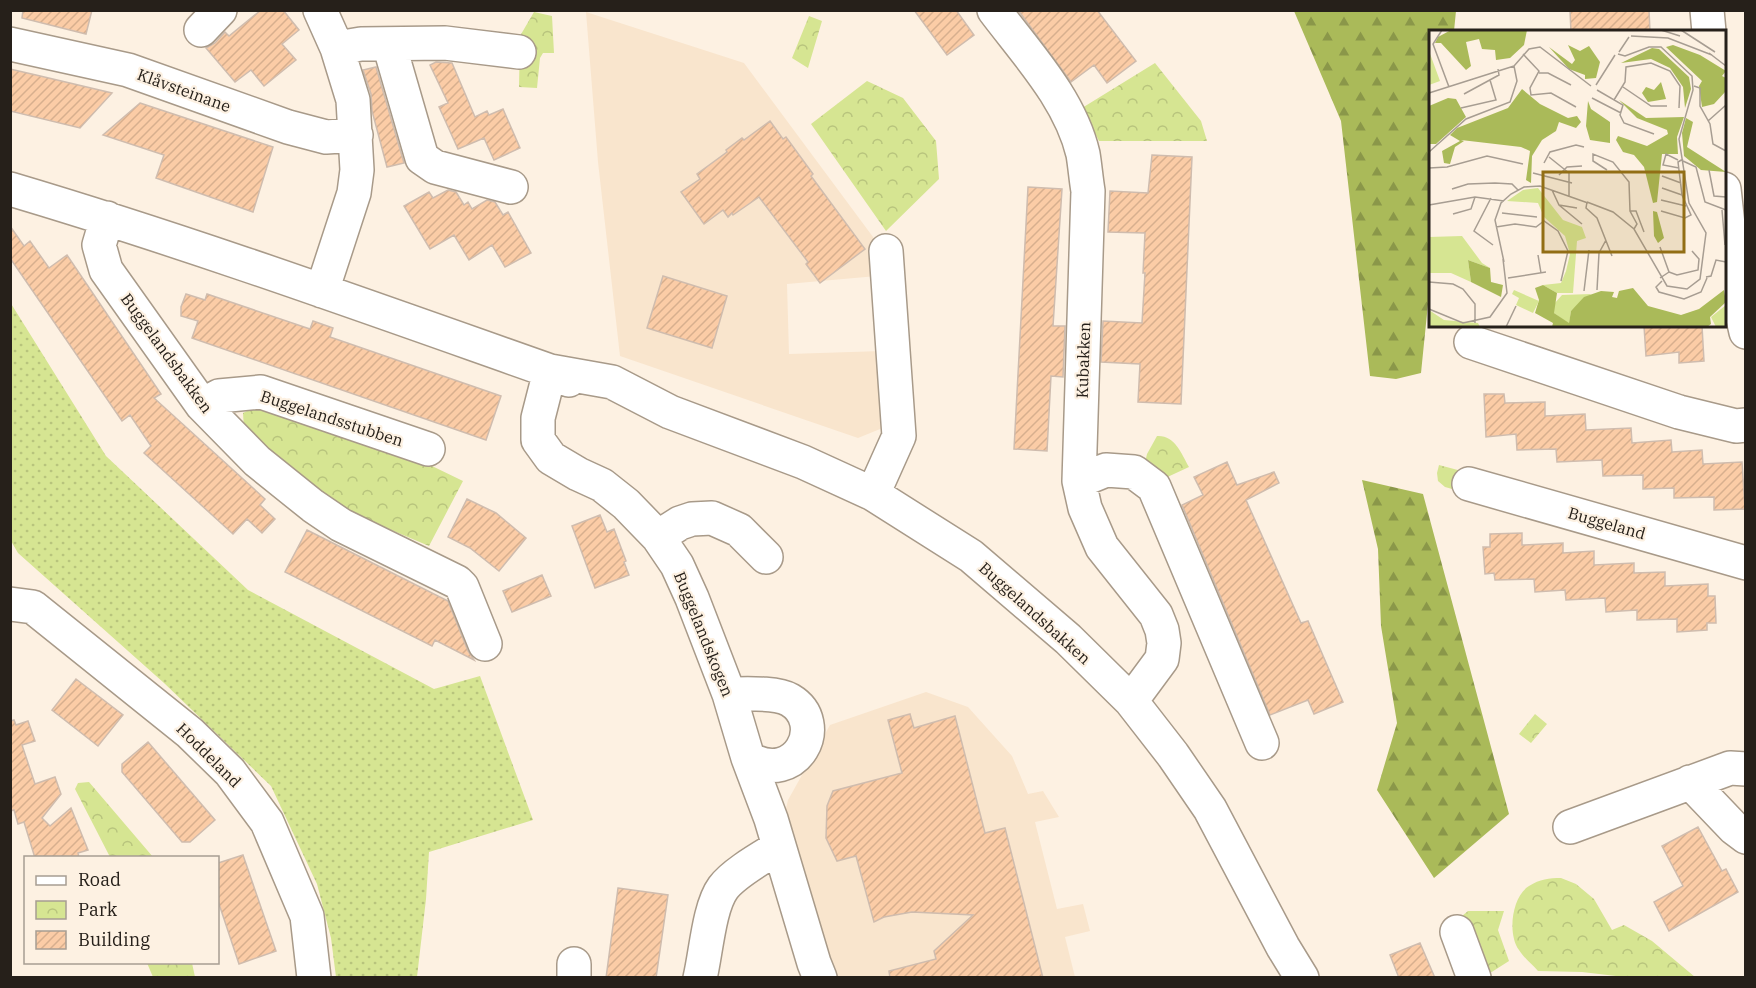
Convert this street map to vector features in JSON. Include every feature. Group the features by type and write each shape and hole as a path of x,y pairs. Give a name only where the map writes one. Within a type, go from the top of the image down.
{"street":[{"path":"320,10 337,48 353,100 357,170 354,193 322,291"},
{"name":"Kubakken","path":"994,10 1048,81 1070,119 1083,154 1088,191 1079,481 1085,508 1102,547 1156,615 1164,643 1162,659 1131,701"},
{"path":"1707,10 1709,30"},
{"path":"337,48 361,44 445,43 519,52"},
{"name":"Klåvsteinane","path":"10,44 128,70 288,128 326,137 356,135"},
{"path":"389,44 422,158 435,167 511,187"},
{"name":"Buggelandsbakken","path":"10,189 107,218 550,371 606,399 670,412 803,462 873,494 971,556 1068,639 1131,701 1173,755 1210,809 1288,962 1302,978"},
{"path":"1726,211 1729,278 1746,332"},
{"name":"Buggelandsbakken","path":"107,218 99,245 106,270 202,405 257,461 313,506 341,525 457,582 467,597 485,644"},
{"path":"873,494 899,435 886,251"},
{"path":"1471,342 1680,412 1736,426 1746,425"},
{"name":"Buggelandskogen","path":"550,371 538,418 538,440 551,458 602,485 626,504 658,537 677,566 692,598 729,694 748,758 771,819 820,978"},
{"name":"Buggelandsstubben","path":"202,405 219,396 261,392 428,449"},
{"path":"1079,481 1106,470 1134,472 1154,486 1262,743"},
{"name":"Buggeland","path":"1469,484 1746,563"},
{"path":"658,537 680,523 692,519 712,518 739,530 766,557"},
{"name":"Hoddeland","path":"10,604 33,607 190,733 230,772 267,822 307,916 314,978"},
{"path":"729,694 779,696 790,700 805,718 806,741 792,760 781,765 770,766 758,764 748,758"},
{"path":"1570,827 1730,768 1746,769"},
{"path":"1690,782 1734,828 1746,837"},
{"path":"708,975 716,902 724,887 753,863 779,847"},
{"path":"1456,932 1474,978"}],"shaded area":[{"path":"586,12 744,63 876,241 877,276 787,284 789,354 882,351 885,427 858,438 620,356 598,162"},
{"path":"926,692 968,707 1012,756 1028,794 1043,791 1059,817 1035,822 1057,909 1083,904 1090,931 1065,937 1075,977 833,977 782,825 788,800 830,725"}],"green space":[{"path":"1294,11 1456,11 1454,30 1429,30 1429,294 1421,373 1396,379 1370,376 1341,121"},
{"path":"534,12 552,16 554,53 543,53 540,58 537,88 519,87 520,36"},
{"path":"809,16 822,21 808,68 792,58"},
{"path":"1155,63 1201,121 1207,141 1099,141 1082,108"},
{"path":"867,81 903,98 936,141 939,179 886,231 811,124"},
{"path":"10,302 106,456 248,590 434,689 480,676 533,820 429,852 417,977 336,977 331,938 317,884 271,786 164,683 18,553 11,541"},
{"path":"257,406 432,466 463,481 429,546 323,501 244,429 243,413"},
{"path":"1157,436 1163,436 1173,442 1189,467 1161,480 1144,467 1147,454"},
{"path":"1439,465 1469,473 1463,492 1445,487 1438,481"},
{"path":"1362,480 1423,494 1509,814 1434,878 1377,790 1397,723 1381,626 1378,549"},
{"path":"1535,714 1547,724 1531,743 1519,734"},
{"path":"89,782 152,856 109,856 75,789 78,783"},
{"path":"1561,878 1576,884 1594,899 1612,930 1624,925 1652,941 1695,977 1633,978 1582,972 1538,971 1523,956 1515,943 1512,925 1515,906 1523,891 1529,886 1545,879"},
{"path":"1468,911 1504,911 1498,930 1509,961 1487,975 1462,916"},
{"path":"147,964 192,964 195,977 153,977"}],"building":[{"path":"23,10 92,10 86,34 22,18"},
{"path":"261,10 283,10 299,30 282,44 296,60 264,86 251,70 235,82 206,48 215,43 225,32 229,36"},
{"path":"914,10 956,10 974,35 947,55"},
{"path":"1018,10 1097,10 1136,61 1107,83 1094,65 1071,82"},
{"path":"1570,10 1649,10 1650,30 1571,30"},
{"path":"436,62 452,63 475,117 487,111 489,115 503,109 520,148 494,160 484,138 458,149 439,107 448,103 430,65"},
{"path":"376,67 404,163 387,167 372,111 371,94 363,70"},
{"path":"10,69 112,93 80,128 10,111"},
{"path":"140,103 273,147 253,212 156,178 164,155 103,135"},
{"path":"770,121 783,139 786,137 813,174 811,176 865,249 820,283 806,264 808,262 759,197 733,215 732,213 728,217 723,210 704,224 681,192 700,179 697,174 727,152 726,150"},
{"path":"1152,155 1192,157 1181,404 1138,402 1140,364 1101,362 1103,321 1142,323 1145,273 1143,273 1145,233 1108,232 1110,191 1148,193"},
{"path":"1028,187 1062,189 1053,326 1065,326 1063,377 1051,376 1047,451 1014,449"},
{"path":"448,190 456,192 464,205 468,202 472,209 487,200 495,202 503,215 508,212 531,253 505,267 492,245 469,260 454,235 430,249 404,206 429,192 433,198"},
{"path":"10,226 24,246 30,241 49,268 67,255 161,394 154,398 265,499 260,505 275,519 262,533 247,519 233,534 144,453 151,446 130,415 122,421 10,258"},
{"path":"663,276 727,296 712,348 647,328"},
{"path":"186,294 205,300 207,294 310,329 313,321 333,328 330,337 501,396 486,440 192,338 198,321 181,316 181,307"},
{"path":"1644,327 1702,327 1704,361 1679,363 1679,352 1646,356"},
{"path":"1484,394 1504,394 1505,403 1545,402 1545,416 1585,414 1586,430 1631,428 1632,443 1671,440 1672,452 1702,450 1703,464 1742,462 1745,509 1714,510 1714,497 1674,498 1674,488 1643,489 1643,475 1603,476 1602,460 1557,462 1556,449 1517,450 1516,434 1486,437"},
{"path":"1227,462 1237,485 1274,472 1279,483 1246,500 1301,623 1308,621 1343,702 1314,714 1308,700 1270,715 1182,505 1203,495 1194,477"},
{"path":"467,499 496,513 526,538 499,571 470,548 448,537"},
{"path":"600,515 607,532 614,529 629,575 595,588 572,526"},
{"path":"307,530 448,601 468,651 474,660 435,640 432,646 285,572"},
{"path":"1522,533 1522,545 1563,543 1563,553 1594,551 1594,565 1634,563 1634,573 1665,572 1665,586 1708,584 1708,596 1715,596 1716,623 1707,623 1707,630 1677,632 1677,619 1637,620 1637,610 1606,612 1605,598 1566,600 1565,590 1535,592 1534,579 1495,580 1494,573 1485,574 1483,547 1490,547 1490,534"},
{"path":"542,575 551,596 512,612 503,591"},
{"path":"76,679 123,715 98,746 52,710"},
{"path":"910,714 914,728 955,716 985,833 1005,828 1043,978 890,978 889,971 936,959 934,951 973,915 912,912 884,917 874,922 856,856 837,861 826,838 827,806 833,791 902,773 888,720"},
{"path":"14,720 16,725 28,721 35,741 22,745 35,784 55,777 61,794 42,818 50,826 71,808 88,850 78,853 79,856 34,856 24,822 18,824 14,810 10,811 10,721"},
{"path":"148,742 215,820 190,842 182,842 122,772 122,764"},
{"path":"1698,827 1722,871 1726,869 1738,892 1669,931 1654,902 1683,886 1662,846"},
{"path":"243,855 276,951 239,964 219,904 219,863"},
{"path":"618,888 668,895 656,978 606,978"},
{"path":"1420,943 1435,978 1399,978 1390,955"}]}
